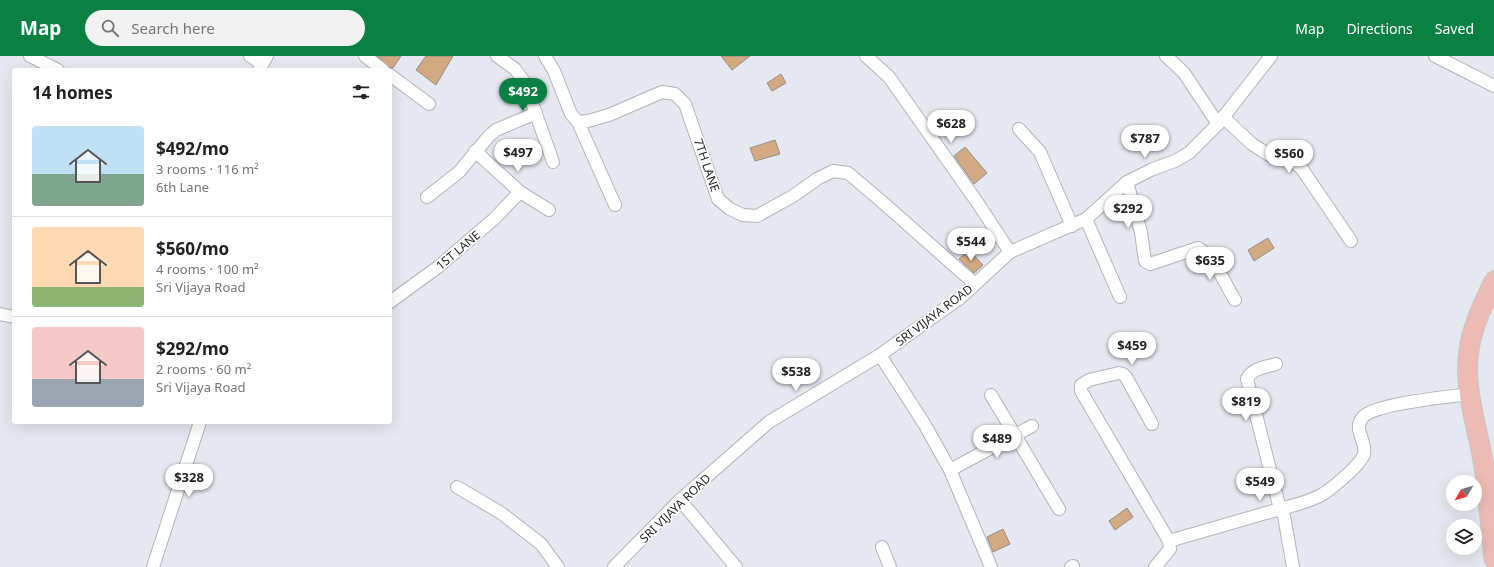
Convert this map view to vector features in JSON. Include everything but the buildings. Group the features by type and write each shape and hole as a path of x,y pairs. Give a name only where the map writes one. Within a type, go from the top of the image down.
{"main road":[{"path":"1494,281 1470,339 1468,362 1470,394 1489,463 1494,559"}],"street":[{"path":"30,56 54,68"},
{"path":"250,56 263,63"},
{"path":"364,56 380,68"},
{"path":"497,56 515,69 525,83 553,162"},
{"path":"545,56 554,71 571,114 578,122 615,205"},
{"path":"866,56 889,77 977,202 1010,252"},
{"path":"1166,56 1184,73 1220,121 1269,155 1290,159 1302,169 1351,240"},
{"name":"SRI VIJAYA ROAD","path":"614,567 680,500 769,422 880,355 960,298 1010,252 1086,219 1127,182 1153,169 1175,161 1189,153 1220,121 1271,56"},
{"path":"1435,56 1494,86"},
{"path":"392,76 429,104"},
{"name":"7TH LANE","path":"578,122 588,121 609,115 662,92 674,94 685,104 718,199 730,209 743,215 758,216 833,171 848,173 975,284"},
{"path":"427,197 458,172 475,151 496,130 536,113"},
{"path":"1019,129 1040,152 1072,226"},
{"path":"475,151 520,192 549,210"},
{"path":"1127,182 1142,232 1145,261 1150,264 1198,248 1203,251 1213,262 1235,300"},
{"name":"1ST LANE","path":"392,301 438,267 494,219 520,192"},
{"path":"1086,219 1120,297"},
{"path":"0,314 12,317"},
{"path":"880,355 950,470 991,567"},
{"path":"1276,364 1255,370 1247,379 1280,509 1284,516 1293,567"},
{"path":"1152,424 1124,374 1119,373 1088,380 1081,385 1081,391 1169,541 1170,549 1155,567"},
{"path":"1169,541 1310,500 1322,494 1358,465 1364,454 1364,445 1358,427 1364,416 1370,412 1401,403 1470,394"},
{"path":"991,395 1059,509"},
{"path":"153,567 199,424"},
{"path":"950,470 1032,426"},
{"path":"457,487 501,513 541,544 558,567"},
{"path":"680,500 736,567"},
{"path":"882,547 890,567"}]}
